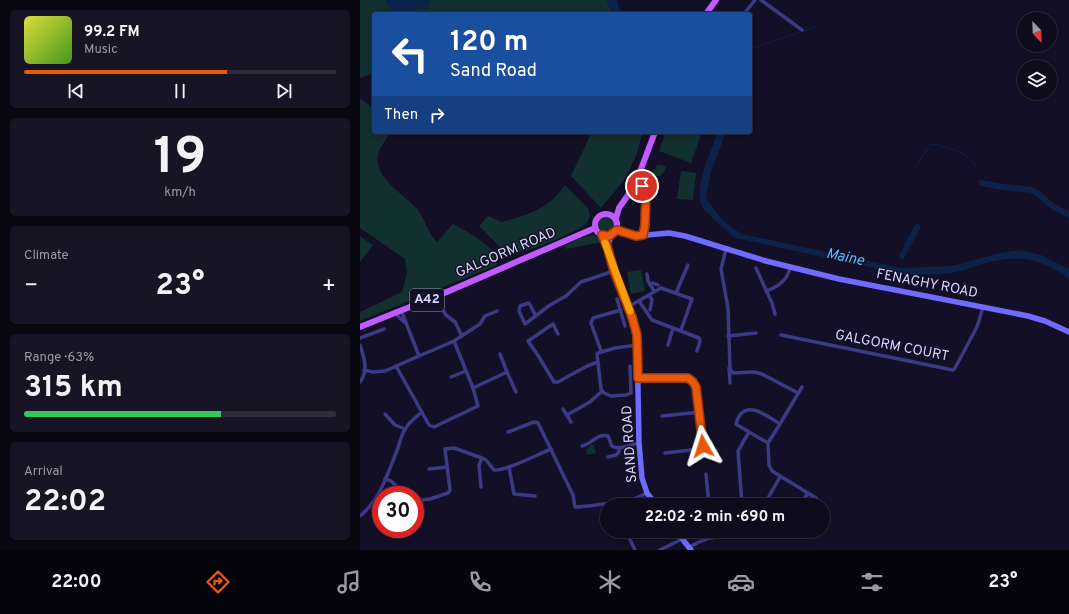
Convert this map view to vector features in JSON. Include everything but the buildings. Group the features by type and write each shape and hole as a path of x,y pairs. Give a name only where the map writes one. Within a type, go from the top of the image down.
{"main road":[{"path":"707,12 716,0"},
{"path":"619,208 597,217 595,228 599,234 609,236 614,232 618,223 616,218 619,208 635,185 654,134"},
{"path":"606,213 613,215 616,218"},
{"name":"GALGORM ROAD","path":"360,327 394,313 404,311 595,228"}],"street":[{"path":"746,12 755,0"},
{"path":"761,0 802,30"},
{"path":"635,185 642,186 646,191 645,225 643,235"},
{"path":"607,246 614,232"},
{"name":"FENAGHY ROAD","path":"614,232 636,236 669,233 685,236 790,267 839,279 1028,316 1045,321 1069,332"},
{"name":"SAND ROAD","path":"602,235 637,335 639,442 642,478 647,493 651,498"},
{"path":"726,249 721,269 728,308 730,383"},
{"path":"676,293 688,264"},
{"path":"766,291 774,289 784,282 790,272 790,267"},
{"path":"756,268 772,303 775,314"},
{"path":"536,316 529,303 520,306 519,311 526,324 550,305 566,296 581,282 614,271"},
{"path":"647,274 654,291"},
{"path":"650,284 653,283 658,285"},
{"path":"628,307 654,291 662,288 692,299 681,330"},
{"path":"649,295 652,300 650,310"},
{"path":"617,299 625,326"},
{"path":"639,301 652,320 699,338 700,341 697,350"},
{"path":"441,307 446,315 455,322 462,336"},
{"name":"GALGORM COURT","path":"781,335 953,370 977,327 983,307"},
{"path":"601,351 591,323 592,318 620,310"},
{"path":"404,311 405,323 419,356"},
{"path":"364,370 379,372 385,371 454,341 480,324 485,316 497,311"},
{"path":"394,313 405,323"},
{"path":"558,334 553,324 528,341 554,382 558,382 587,366 598,362"},
{"path":"668,345 673,328"},
{"path":"360,338 384,329"},
{"path":"728,336 756,334"},
{"path":"396,366 429,425 434,427 478,406 473,388 454,341"},
{"path":"360,345 365,360 362,379 360,382"},
{"path":"630,366 632,391 630,394 609,396 602,391 597,354 601,351 638,345"},
{"path":"500,354 516,392"},
{"path":"729,364 730,370 733,373 754,372 762,374 798,393"},
{"path":"451,378 466,371"},
{"path":"473,388 507,372"},
{"path":"638,378 688,378 696,387 703,446 700,449 665,453"},
{"path":"802,387 768,443 769,465 772,471 780,477 816,498"},
{"path":"567,416 590,402 602,391"},
{"path":"563,409 571,422"},
{"path":"768,443 736,424 741,414 748,410 758,410 780,424"},
{"path":"360,516 368,509 377,496 405,429 412,419 422,412"},
{"path":"662,416 700,412"},
{"path":"385,414 395,425 405,429"},
{"path":"508,432 536,421 538,423 573,495 575,507 627,502 647,493"},
{"path":"741,498 738,451 749,432"},
{"path":"582,446 604,435 608,436 612,445 619,448 639,442"},
{"path":"424,500 448,493 450,490 445,449 454,448 482,458 486,460 494,470 509,467 551,448"},
{"path":"608,457 617,454 619,452 619,448"},
{"path":"481,487 479,465 482,458"},
{"path":"429,469 447,467"},
{"path":"509,467 514,494 535,496"},
{"path":"706,474 708,498"},
{"path":"768,498 780,477"},
{"path":"385,479 391,481 396,486"},
{"path":"805,498 808,493"},
{"path":"629,538 635,550"},
{"path":"660,550 682,539 690,549 694,544 712,538"}],"green space":[{"path":"360,0 607,0 611,12 372,12 372,74 360,78"},
{"path":"360,99 372,108 372,134 390,134 379,151 379,169 390,184 418,210 437,242 453,224 490,248 495,253 494,258 497,265 360,321 360,312 402,292 407,273 405,259 360,228"},
{"path":"591,134 642,134 636,156 625,179 601,208 571,176"},
{"path":"665,134 701,134 691,163 659,151"},
{"path":"655,166 666,166 664,172 660,176 652,176 653,169 657,169"},
{"path":"681,171 696,173 693,200 677,199"},
{"path":"565,185 588,208 590,216 588,221 580,228 548,243 515,253 509,252 501,247 479,226 488,216 502,222 529,214 552,200"},
{"path":"607,216 613,219 616,225 613,231 607,234 601,231 598,225 601,219"},
{"path":"593,235 598,237 602,242 566,249 565,246 577,239"},
{"path":"360,236 373,245 360,262"},
{"path":"641,270 645,291 631,294 627,272"},
{"path":"591,445 594,445 596,453 587,455 586,450"}],"water":[{"path":"387,0 430,0 431,4 425,10 418,8 415,12 392,12 386,4"},
{"path":"607,0 617,0 620,12 611,12"},
{"name":"Maine","path":"717,134 725,134 711,172 706,196 721,218 742,234 901,268 952,266 1000,253 1022,250 1041,255 1069,269 1069,278 1036,261 1016,258 993,261 950,273 926,275 901,274 736,238 713,218 701,204 700,187 708,158"}],"waterway":[{"path":"752,48 816,27"},
{"path":"931,145 935,144 959,152 973,162 977,168"},
{"path":"916,166 928,148"},
{"path":"982,183 1032,190 1038,193 1054,207 1069,215"},
{"path":"902,256 917,227"}],"slow traffic":[{"path":"605,243 614,271 630,311"}],"route":[{"path":"642,186 646,191 645,225 643,235 636,236 617,230 609,236 602,235 632,317 637,335 638,378 688,378 693,382 696,387 700,412 703,446"}]}
